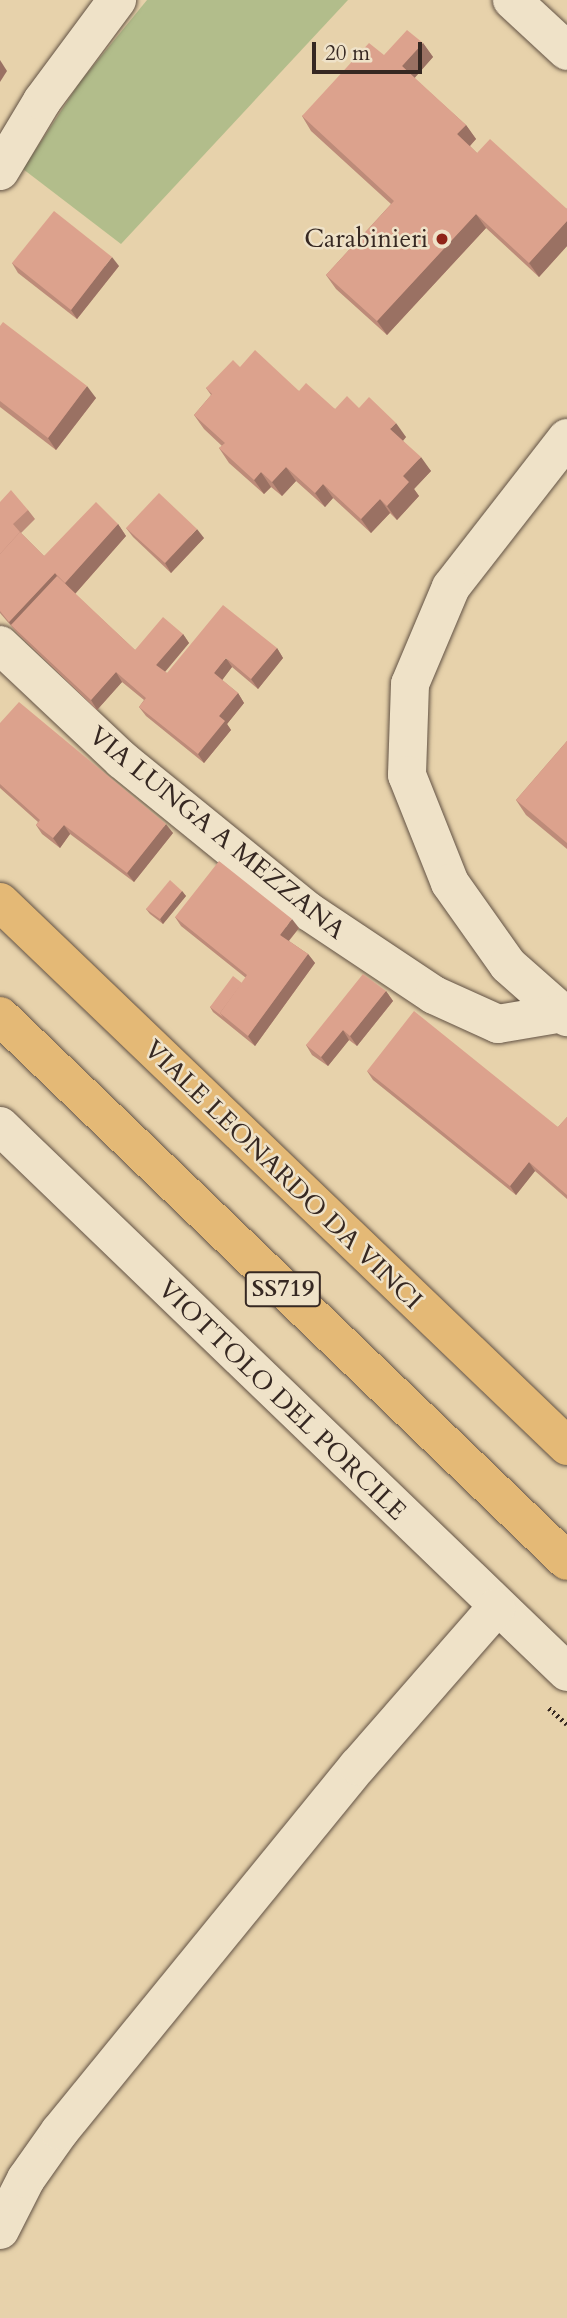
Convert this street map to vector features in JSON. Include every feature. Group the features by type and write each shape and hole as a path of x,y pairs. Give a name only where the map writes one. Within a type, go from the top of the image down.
{"highway":[{"name":"VIALE LEONARDO DA VINCI","path":"0,902 567,1447"},
{"name":"SS719","path":"0,1016 567,1561"}],"street":[{"path":"0,171 42,101 117,0"},
{"path":"512,0 567,51"},
{"path":"565,1015 509,965 450,883 407,775 410,684 451,587 567,438"},
{"name":"VIA LUNGA A MEZZANA","path":"0,645 122,760 308,911 435,995 498,1024 565,1015"},
{"name":"VIOTTOLO DEL PORCILE","path":"0,1126 496,1608 567,1672"},
{"path":"0,2230 26,2179 60,2131 358,1766 496,1608"}],"green space":[{"path":"147,0 348,0 121,244 23,169 80,82"}],"building":[{"path":"407,30 423,43 402,66 466,125 457,134 477,153 490,139 567,209 567,221 529,263 476,214 377,321 326,275 394,201 302,116 369,43 384,55"},
{"path":"54,211 112,257 71,310 12,263"},
{"path":"3,322 87,386 48,438 0,401 0,326"},
{"path":"255,350 299,391 306,383 335,409 347,396 359,408 369,397 396,423 390,429 421,457 403,476 409,482 387,506 380,499 361,519 323,484 315,493 286,467 272,482 261,472 254,480 219,448 225,443 194,415 212,394 206,388 233,360 240,367"},
{"path":"11,490 28,510 13,524 20,532 0,554 0,502"},
{"path":"159,493 197,529 165,563 126,528"},
{"path":"96,502 118,524 65,583 55,573 9,622 0,611 0,554 20,532 44,556"},
{"path":"57,576 135,650 163,617 183,634 156,665 167,673 223,605 277,648 251,679 226,658 214,673 238,693 219,716 225,721 198,754 139,707 146,698 116,672 91,700 11,625"},
{"path":"19,702 166,824 127,873 64,825 53,838 36,825 40,820 0,784 0,723"},
{"path":"567,741 567,843 516,800"},
{"path":"219,861 292,919 280,935 308,954 248,1036 220,1013 247,975 175,917"},
{"path":"170,880 182,891 160,919 146,909"},
{"path":"363,974 386,991 350,1036 343,1030 321,1057 306,1045"},
{"path":"233,976 242,983 220,1013 223,1017 210,1007"},
{"path":"414,1011 558,1127 567,1117 567,1195 529,1162 510,1186 367,1071"}],"place":[{"name":"Carabinieri","path":"442,239"}]}
